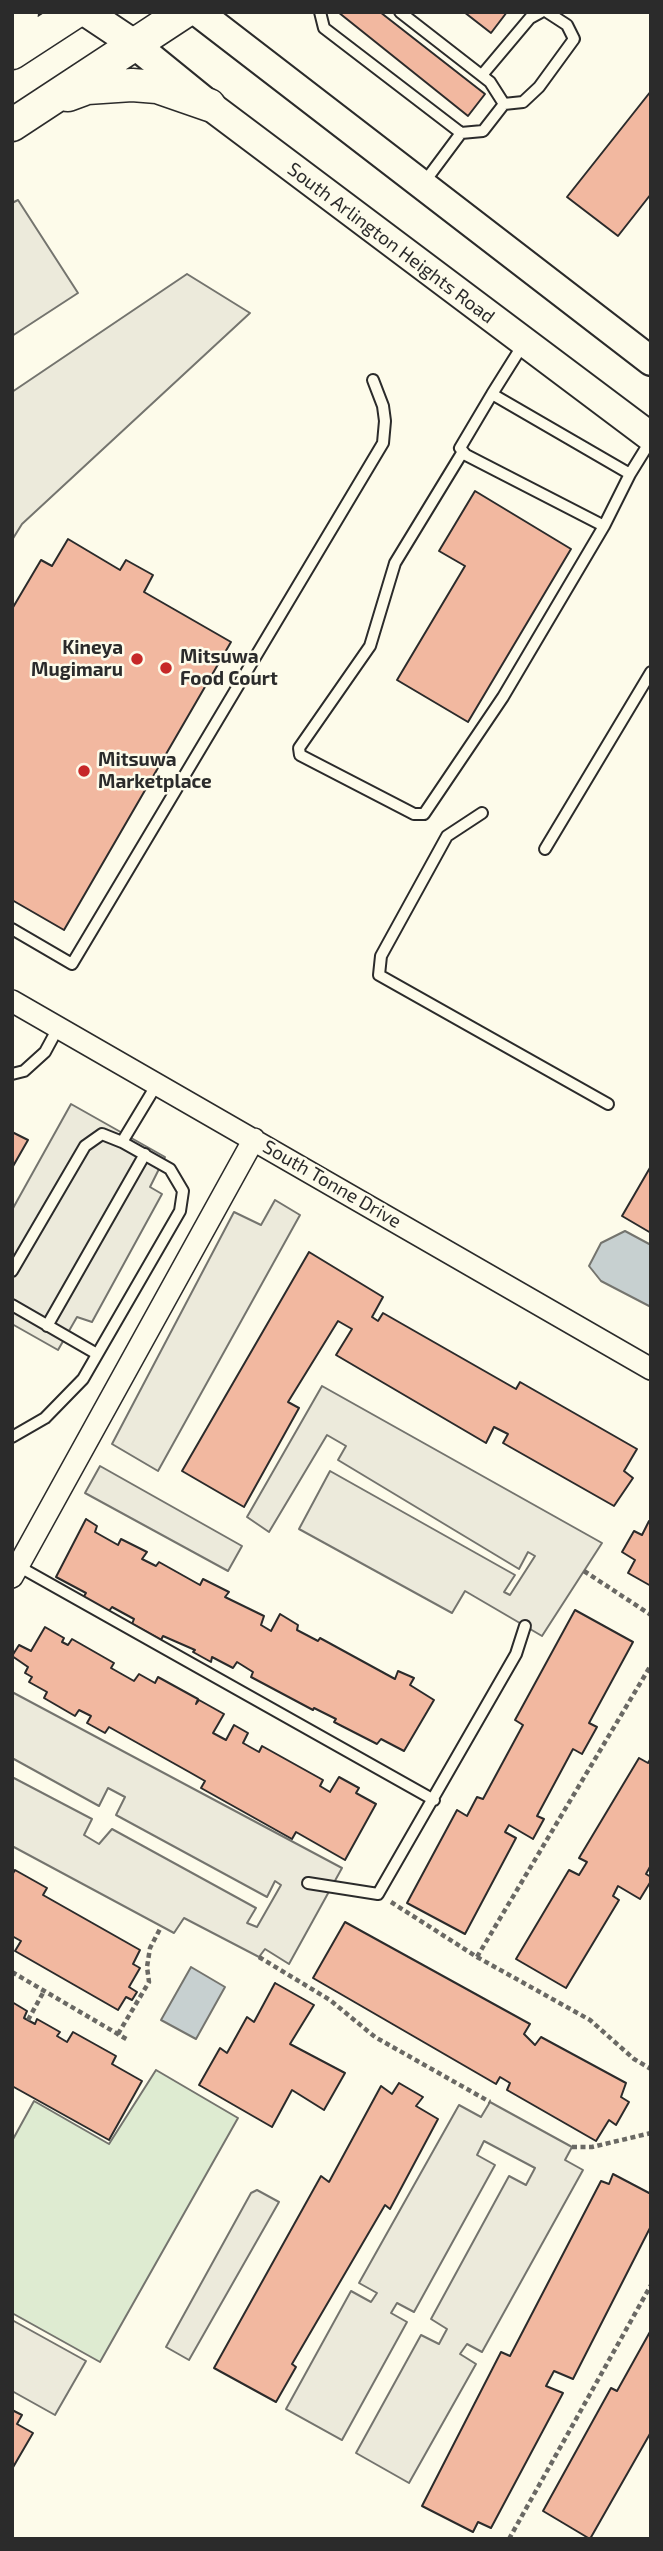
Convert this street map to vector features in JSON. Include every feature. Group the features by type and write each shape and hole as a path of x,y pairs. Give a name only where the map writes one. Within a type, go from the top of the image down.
{"main road":[{"path":"12,38 21,24 22,12"},
{"path":"12,53 75,12"},
{"name":"South Arlington Heights Road","path":"86,12 134,44 209,106 651,439"},
{"path":"12,125 184,12"},
{"path":"198,12 651,361"},
{"path":"44,104 87,88 132,85 157,87 209,106"}],"street":[{"name":"South Tonne Drive","path":"12,1001 651,1368"},
{"path":"15,1571 254,1139"}],"lane":[{"path":"320,12 324,28 461,133 482,131 504,104 523,102 539,87 574,39 567,25 547,12"},
{"path":"400,12 490,82 504,104"},
{"path":"482,75 530,18 541,12"},
{"path":"423,184 461,133"},
{"path":"524,342 460,448 462,453 604,526"},
{"path":"12,929 72,964 383,443 383,406 373,380"},
{"path":"492,394 630,474"},
{"path":"462,453 396,563 370,646 299,748 300,755 414,814 424,814 457,761 503,697 604,526 651,439"},
{"path":"545,849 651,672"},
{"path":"482,813 447,836 382,956 379,975 608,1104"},
{"path":"12,1074 24,1071 45,1052 58,1028"},
{"path":"122,1142 157,1084"},
{"path":"12,1271 85,1146 102,1134 170,1168 183,1191 180,1211 83,1379 45,1418 12,1437"},
{"path":"47,1325 145,1154"},
{"path":"12,1304 97,1354"},
{"path":"15,1571 434,1800"},
{"path":"308,1883 378,1894 516,1654 525,1626"}],"path":[{"path":"584,1571 651,1615"},
{"path":"477,1957 651,1665"},
{"path":"378,1894 477,1957 590,2020 634,2059 651,2069"},
{"path":"118,2034 149,1982 147,1966 150,1948 161,1927"},
{"path":"259,1957 330,2000 375,2036 491,2102"},
{"path":"12,1972 128,2040"},
{"path":"28,2020 44,1991"},
{"path":"572,2147 592,2147 651,2133"},
{"path":"509,2539 651,2285"}],"green space":[{"path":"156,2070 238,2118 100,2362 12,2313 12,2141 34,2101 109,2144"}],"shaded area":[{"path":"18,200 78,293 12,336 12,203"},
{"path":"187,274 250,313 22,524 12,540 12,392"},
{"path":"71,1104 165,1157 150,1187 162,1194 92,1322 77,1317 58,1350 12,1324 12,1210"},
{"path":"275,1200 300,1215 158,1471 112,1444 234,1212 261,1225"},
{"path":"625,1231 651,1245 651,1307 601,1281 589,1266 601,1243"},
{"path":"322,1386 602,1543 542,1636 465,1591 452,1613 299,1529 330,1471 515,1575 504,1592 510,1595 535,1556 528,1552 519,1569 338,1460 346,1446 327,1435 269,1532 247,1517"},
{"path":"100,1466 242,1546 228,1571 85,1493"},
{"path":"12,1692 342,1868 289,1964 265,1949 259,1957 184,1918 174,1933 12,1846 12,1777 92,1819 84,1835 99,1844 112,1829 256,1908 247,1923 257,1927 281,1885 275,1881 267,1897 116,1815 125,1797 108,1788 99,1806 12,1758"},
{"path":"191,1967 225,1987 196,2039 161,2020"},
{"path":"490,2102 572,2147 565,2160 583,2170 482,2352 467,2344 460,2354 476,2364 409,2483 356,2453 421,2335 439,2344 447,2329 431,2319 509,2176 526,2185 535,2168 484,2141 477,2155 495,2165 414,2312 397,2303 391,2313 407,2322 342,2440 286,2409 351,2291 371,2302 377,2293 359,2283 459,2105 481,2117"},
{"path":"257,2190 279,2202 189,2360 166,2347 251,2193"},
{"path":"12,2320 86,2361 55,2415 12,2391"}],"building":[{"path":"338,12 380,12 485,94 468,116"},
{"path":"464,12 507,12 491,33"},
{"path":"651,91 651,194 618,236 567,197"},
{"path":"475,491 571,549 468,722 397,680 465,566 439,551"},
{"name":"Mitsuwa Marketplace","path":"68,539 120,570 126,560 153,575 144,592 231,642 64,930 12,900 12,609 41,560 52,566"},
{"path":"12,1132 28,1140 12,1168"},
{"path":"651,1166 651,1233 622,1216"},
{"path":"309,1252 383,1297 372,1317 378,1321 383,1313 516,1389 520,1382 637,1449 624,1471 633,1478 614,1506 503,1443 508,1434 494,1427 486,1443 336,1355 352,1329 338,1321 288,1402 299,1408 244,1507 182,1471"},
{"path":"86,1519 97,1526 95,1532 118,1545 121,1539 147,1552 142,1559 156,1566 159,1562 200,1585 203,1579 229,1592 225,1597 264,1616 261,1625 271,1631 280,1614 298,1625 297,1630 318,1641 320,1638 395,1679 398,1671 414,1678 410,1685 434,1700 404,1751 381,1739 377,1744 334,1722 336,1719 314,1708 313,1710 251,1677 253,1672 237,1662 233,1668 212,1657 211,1662 193,1652 195,1650 163,1636 161,1640 132,1624 134,1619 112,1607 109,1611 83,1598 86,1593 56,1577"},
{"path":"649,1521 651,1586 628,1573 635,1560 622,1552 634,1531 642,1535"},
{"path":"575,1610 633,1642 589,1723 597,1727 582,1754 573,1749 537,1816 544,1819 533,1839 509,1825 505,1832 516,1838 465,1934 407,1903 457,1810 467,1816 477,1797 483,1799 523,1725 515,1720"},
{"path":"45,1627 64,1638 62,1642 68,1645 72,1639 114,1663 111,1668 134,1681 139,1674 155,1683 158,1677 198,1699 196,1704 199,1700 224,1714 213,1733 226,1740 234,1725 248,1733 243,1743 259,1752 262,1746 323,1780 320,1786 330,1792 339,1777 359,1788 356,1793 376,1804 345,1860 296,1832 292,1839 201,1788 205,1781 191,1773 109,1727 105,1733 87,1723 91,1716 79,1710 75,1716 44,1698 47,1692 29,1682 32,1677 25,1673 28,1667 12,1656 19,1645 31,1651"},
{"path":"639,1758 648,1763 651,1758 651,1865 646,1874 651,1877 651,1881 640,1899 618,1886 613,1896 619,1900 566,1988 516,1959 569,1870 579,1875 587,1862 579,1858"},
{"path":"15,1870 47,1888 43,1895 140,1950 133,1964 140,1968 129,1987 137,1992 132,2000 126,1997 118,2010 15,1951 21,1941 12,1936 12,1875"},
{"path":"345,1922 530,2024 524,2034 535,2045 541,2037 626,2083 621,2097 629,2102 616,2125 609,2120 596,2141 507,2090 510,2083 500,2077 496,2084 313,1978"},
{"path":"275,1983 314,2005 290,2044 345,2073 324,2110 292,2090 272,2127 199,2085 220,2048 227,2053 247,2017 254,2022"},
{"path":"12,2002 27,2011 24,2018 35,2024 37,2019 60,2032 57,2036 67,2042 73,2032 116,2056 112,2064 142,2081 109,2140 12,2086"},
{"path":"399,2083 423,2097 416,2106 438,2119 390,2209 385,2205 292,2364 296,2367 276,2402 214,2368 321,2176 329,2182 381,2086 392,2094"},
{"path":"613,2174 651,2194 651,2226 573,2379 554,2371 546,2386 563,2393 491,2528 478,2522 473,2532 422,2506 501,2352 510,2356 601,2181 609,2184"},
{"path":"651,2330 651,2432 590,2539 543,2511 611,2388 617,2391"},
{"path":"12,2410 22,2415 17,2424 33,2433 12,2469"}],"place":[{"name":"Kineya Mugimaru","path":"137,659"},
{"name":"Mitsuwa Food Court","path":"166,668"},
{"name":"Mitsuwa Marketplace","path":"84,771"}]}
